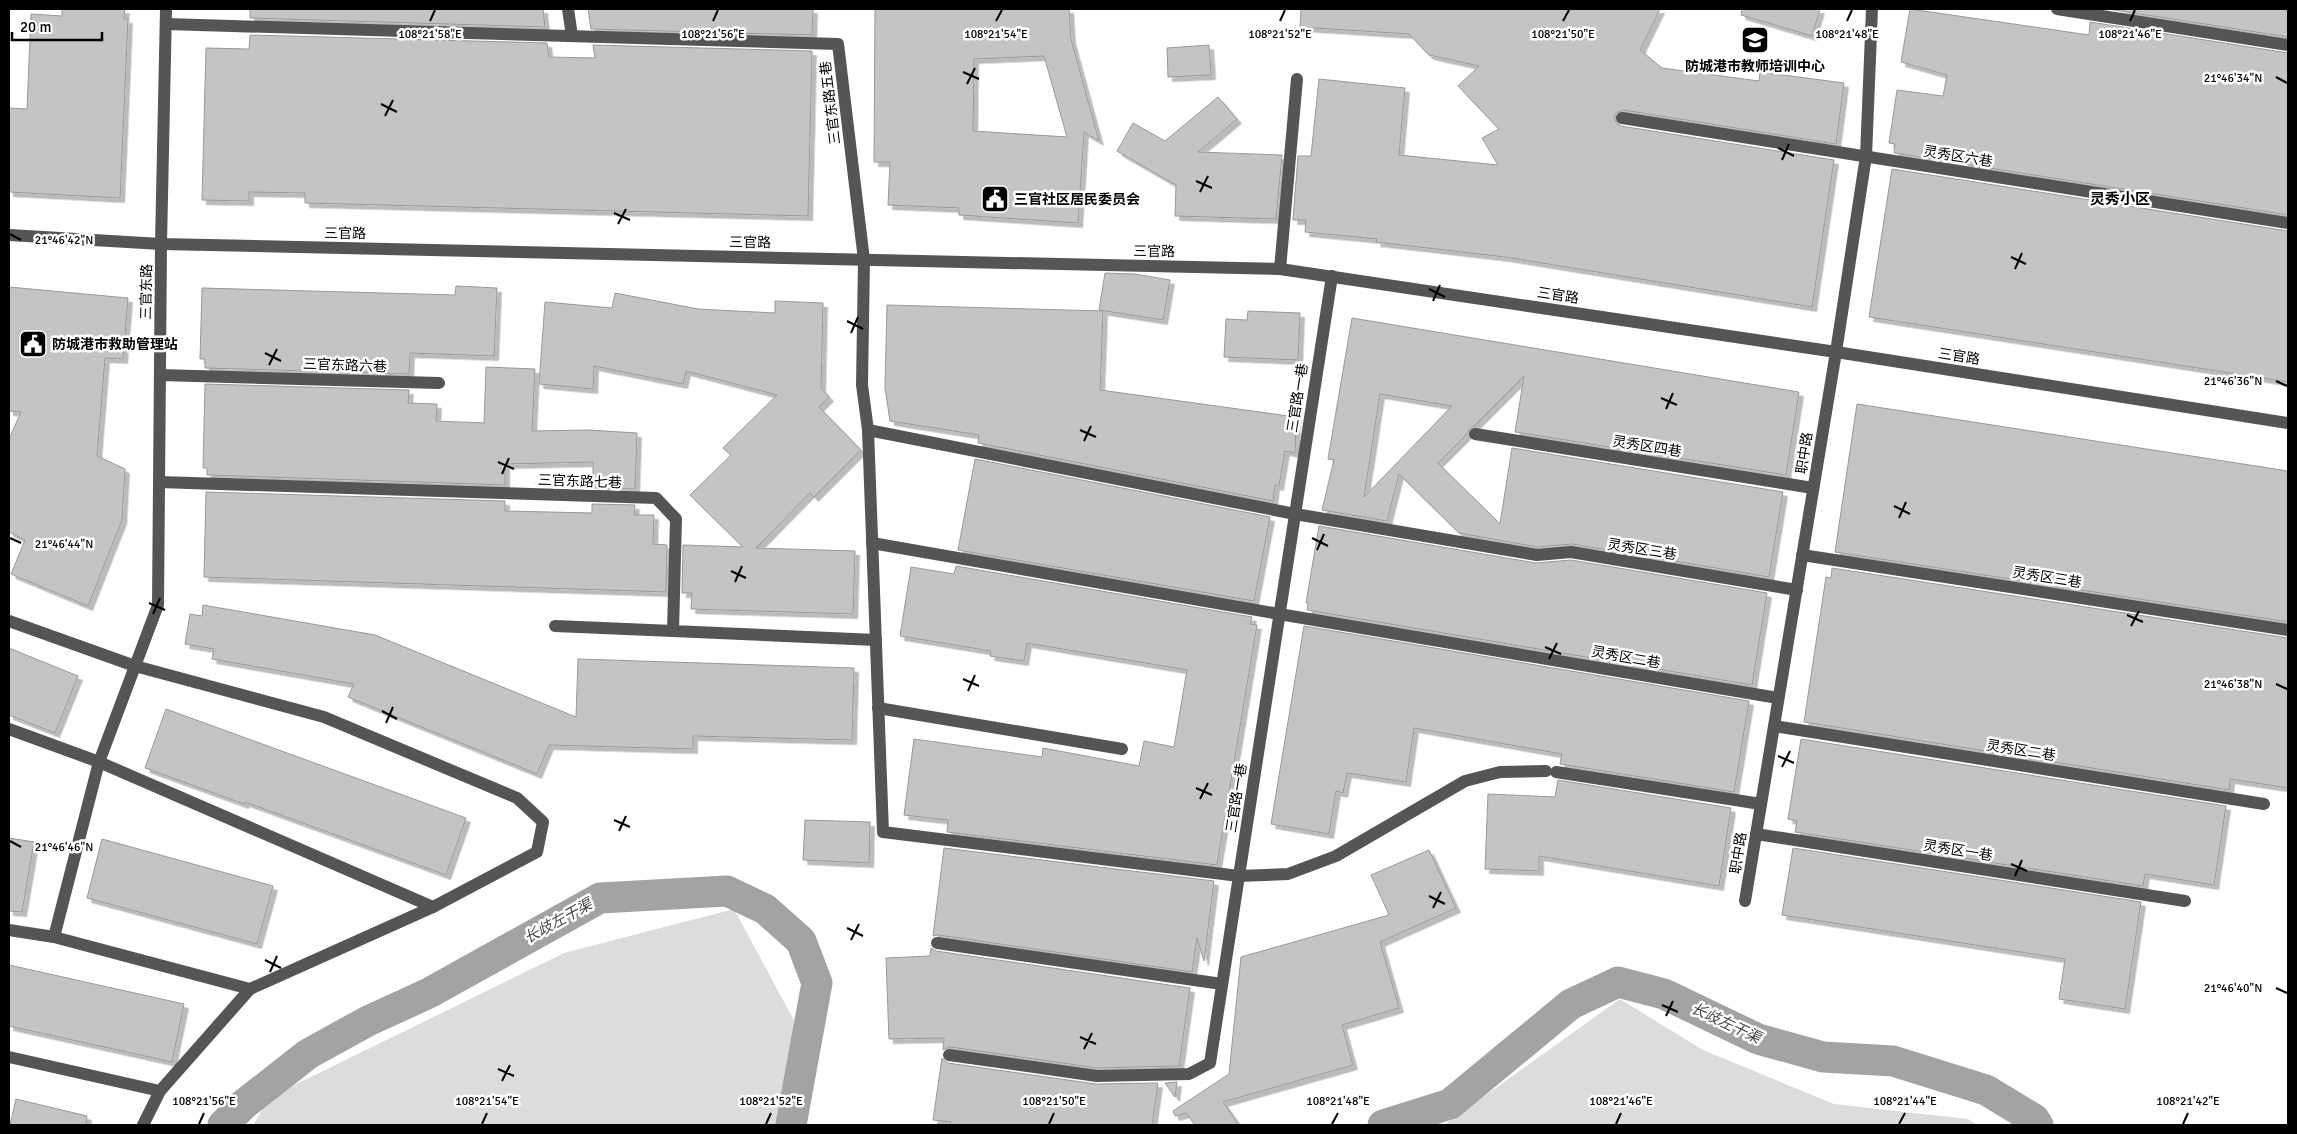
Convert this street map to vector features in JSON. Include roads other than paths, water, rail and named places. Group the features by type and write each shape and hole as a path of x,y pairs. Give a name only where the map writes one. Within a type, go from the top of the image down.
{"street":[{"name":"三官东路","path":"135,666 158,605 161,244 166,9"},
{"path":"568,9 572,36"},
{"name":"职中路","path":"1745,901 1836,352 1866,156 1872,9"},
{"path":"2057,9 2288,45"},
{"name":"三官东路五巷","path":"166,24 838,44 864,260"},
{"path":"1280,269 1297,79"},
{"name":"灵秀区六巷","path":"1622,118 2288,223"},
{"name":"三官路","path":"9,235 161,244 1280,269 1836,352 2288,423"},
{"path":"864,260 862,385 868,430 883,832 1239,876 1288,874 1336,856 1465,781 1500,772 1551,772 1761,804"},
{"name":"三官路一巷","path":"949,1055 1097,1076 1190,1074 1210,1062 1332,276"},
{"name":"三官东路六巷","path":"160,375 439,383"},
{"name":"灵秀区三巷","path":"868,430 1294,514 1537,555 1571,552 1797,590"},
{"name":"灵秀区四巷","path":"1475,434 1813,488"},
{"name":"三官东路七巷","path":"159,482 656,498 676,519 673,632"},
{"name":"灵秀区二巷","path":"872,543 1778,698"},
{"name":"灵秀区三巷","path":"1802,555 2288,630"},
{"path":"9,621 135,666 324,717 517,798 542,822 537,852 433,907 250,988 160,1091 143,1125"},
{"path":"555,626 876,640"},
{"path":"54,937 99,762 135,666"},
{"path":"878,708 1122,749"},
{"name":"灵秀区二巷","path":"1774,726 2264,804"},
{"path":"9,729 99,762 433,907"},
{"name":"灵秀区一巷","path":"1756,834 2185,901"},
{"path":"9,930 54,937 250,988"},
{"path":"937,943 1222,984"},
{"path":"9,1056 160,1091"}],"waterway":[{"name":"长歧左干渠","path":"223,1125 243,1105 308,1054 368,1021 429,993 600,898 727,891 765,909 801,941 817,983 791,1125"},
{"name":"长歧左干渠","path":"1383,1125 1450,1104 1571,1004 1618,982 1664,994 1758,1039 1823,1057 1893,1061 1986,1090 2034,1119 2038,1125"}],"place":[{"name":"防城港市教师培训中心","path":"1755,40"},
{"name":"三官社区居民委员会","path":"995,199"},
{"name":"防城港市救助管理站","path":"33,344"}],"district":[{"name":"灵秀小区","path":"2120,199"}]}
